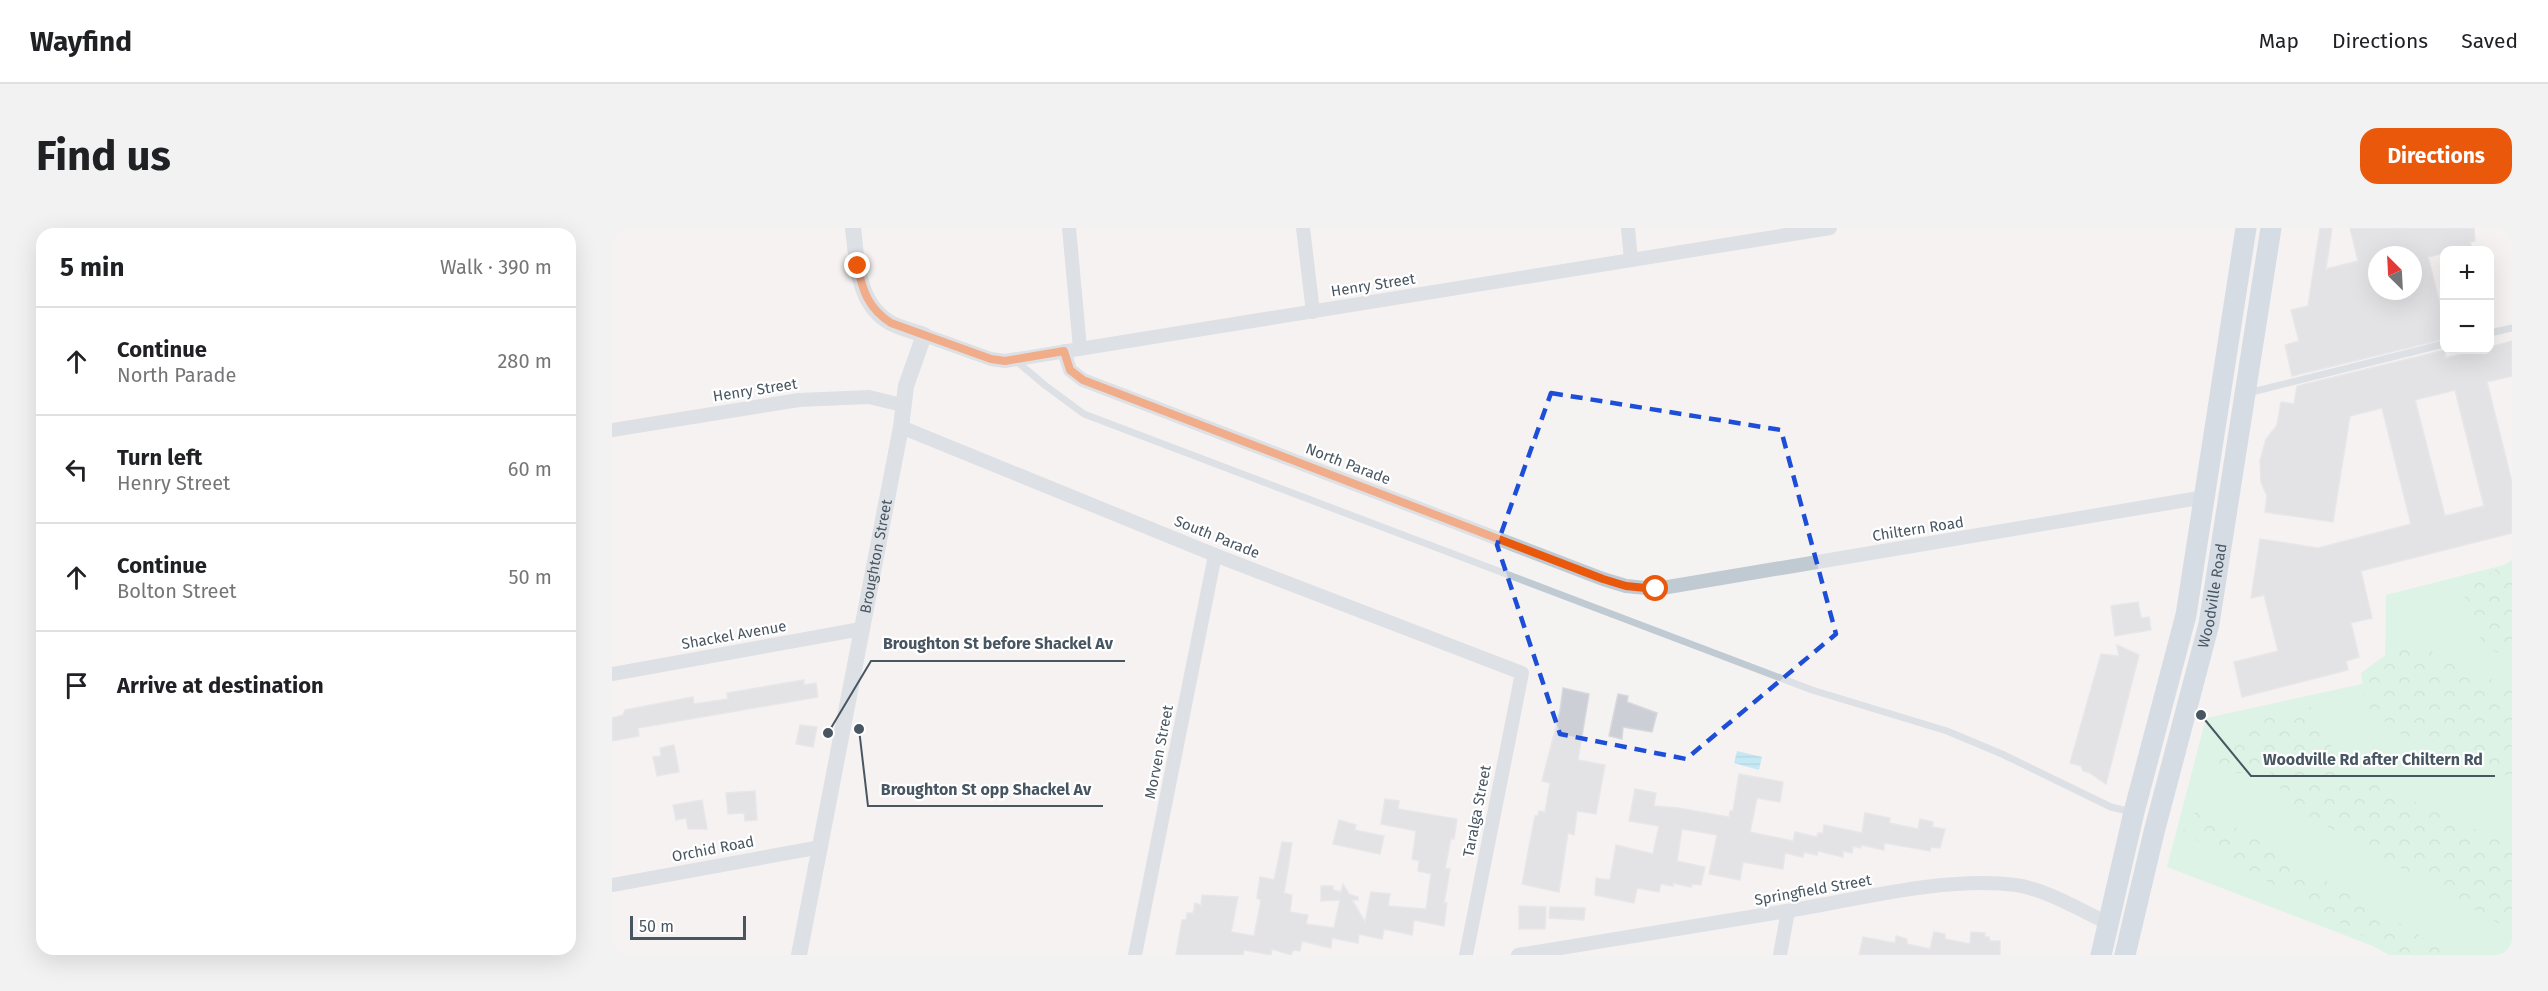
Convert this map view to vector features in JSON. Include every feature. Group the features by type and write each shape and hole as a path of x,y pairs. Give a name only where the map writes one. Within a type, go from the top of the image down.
{"main road":[{"name":"Woodville Road","path":"2101,955 2132,821 2186,615 2246,228"},
{"name":"Woodville Road","path":"2125,955 2154,832 2210,624 2271,228"}],"street":[{"path":"853,228 861,285 870,304 877,313 891,323 924,335"},
{"path":"1068,228 1080,348"},
{"path":"1304,228 1313,312"},
{"path":"1628,228 1631,260"},
{"name":"Henry Street","path":"924,335 991,359 1015,360 1830,228"},
{"name":"Broughton Street","path":"800,955 901,427 902,405 906,386 924,335"},
{"name":"North Parade","path":"1064,351 1070,370 1083,380 1603,579 1636,588"},
{"name":"Henry Street","path":"612,430 799,400 869,397 902,405"},
{"name":"South Parade","path":"901,427 1215,555 1522,674"},
{"name":"Chiltern Road","path":"1636,588 1656,589 2205,497"},
{"name":"Morven Street","path":"1135,955 1215,555"},
{"name":"Shackel Avenue","path":"612,674 861,629"},
{"name":"Taralga Street","path":"1466,955 1522,674"},
{"name":"Orchid Road","path":"612,885 821,847"},
{"name":"Springfield Street","path":"1518,955 1928,888 1997,884 2019,885 2041,892 2108,923"},
{"path":"1780,955 1788,911"}],"lane":[{"path":"2494,332 2512,328"},
{"path":"2246,394 2440,345"},
{"path":"1015,360 1084,414 1812,690 1947,731 2002,754 2111,807 2132,821"}],"highlighted area":[{"path":"1551,393 1781,430 1836,634 1686,759 1560,734 1497,545"}],"green space":[{"path":"2512,560 2512,658 2484,647 2462,590"},
{"path":"2512,563 2512,955 2389,955 2373,946 2167,867 2206,718 2385,679 2386,595"},
{"path":"2406,640 2512,689 2512,778 2399,733 2366,706 2361,673"},
{"path":"2316,706 2340,768 2512,846 2512,931 2293,807 2268,769 2226,775 2216,757 2260,720"},
{"path":"2199,806 2424,938 2465,955 2396,955 2182,832"}],"water":[{"path":"1737,751 1762,757 1759,770 1734,763"}],"building":[{"path":"2320,228 2332,228 2326,269 2358,261 2350,228 2474,228 2475,241 2470,242 2471,246 2440,246 2440,254 2428,257 2440,304 2440,340 2292,376 2285,345 2299,341 2291,310 2308,306"},
{"path":"2512,341 2512,376 2487,382 2512,482 2512,533 2361,571 2372,618 2351,623 2359,657 2346,661 2348,670 2242,697 2234,662 2278,651 2264,595 2251,598 2260,539 2318,548 2411,524 2382,408 2350,416 2333,522 2265,512 2267,496 2261,482 2260,461 2266,439 2277,425 2281,402 2294,404 2297,386 2440,351 2440,354 2445,354 2445,358 2462,354 2494,354 2494,346","holes":["2455,390 2484,506 2445,516 2415,400"]},
{"path":"2138,602 2141,618 2149,617 2151,630 2115,636 2111,606"},
{"path":"2117,645 2139,655 2106,784 2083,771 2081,766 2070,763 2101,654 2119,656"},
{"path":"804,680 804,685 816,683 818,697 638,728 639,736 612,741 612,718 623,715 625,710 693,697 694,704 728,699 727,693"},
{"path":"1563,688 1589,694 1578,760 1605,765 1596,814 1577,811 1574,835 1568,833 1559,892 1522,884 1535,816 1538,816 1539,811 1545,812 1550,783 1542,781 1560,711"},
{"path":"1618,694 1628,696 1627,702 1657,713 1652,732 1623,727 1622,739 1609,736"},
{"path":"800,725 817,727 813,747 796,744"},
{"path":"674,745 679,772 657,776 653,757 661,756 660,748"},
{"path":"1739,774 1783,782 1780,802 1757,798 1750,832 1793,841 1795,832 1817,837 1818,833 1823,833 1824,825 1862,833 1865,813 1890,818 1889,823 1918,829 1920,819 1933,822 1932,827 1945,829 1940,848 1931,847 1930,851 1884,843 1884,850 1861,845 1861,848 1853,846 1852,853 1843,851 1843,857 1818,851 1817,855 1804,852 1803,857 1785,853 1783,869 1743,862 1740,880 1709,874 1717,835 1682,829 1677,861 1705,867 1701,885 1692,884 1691,887 1673,883 1673,886 1661,884 1659,892 1637,888 1634,903 1595,895 1596,878 1610,880 1616,845 1653,854 1659,826 1629,821 1635,789 1656,793 1654,806 1729,817 1730,811 1733,811"},
{"path":"755,791 757,820 745,821 744,813 728,814 726,793"},
{"path":"1385,799 1399,801 1398,809 1457,819 1445,869 1450,869 1444,903 1447,903 1444,926 1414,920 1412,935 1384,929 1382,939 1359,934 1358,943 1332,938 1331,948 1302,941 1300,951 1293,950 1291,955 1272,949 1271,955 1244,950 1243,955 1176,955 1182,920 1186,920 1187,913 1193,913 1195,903 1201,905 1202,895 1238,897 1231,932 1254,936 1261,900 1257,898 1260,877 1274,880 1282,842 1292,843 1284,893 1292,895 1290,912 1308,915 1306,924 1334,928 1340,900 1321,901 1321,886 1333,886 1333,890 1341,892 1343,884 1349,894 1358,897 1358,900 1352,900 1365,922 1371,892 1390,894 1388,906 1426,909 1431,874 1418,871 1419,861 1412,859 1416,831 1381,824"},
{"path":"702,800 707,829 688,829 686,818 676,820 673,805"},
{"path":"1339,820 1356,825 1355,830 1384,836 1380,854 1333,844"},
{"path":"1519,906 1546,907 1545,929 1519,929"},
{"path":"1550,907 1585,908 1584,920 1549,918"},
{"path":"1934,932 1945,934 1945,939 1970,944 1971,932 1985,933 1985,937 1989,937 1990,941 2000,941 2000,955 1859,955 1863,937 1895,943 1896,936 1907,939 1907,944 1930,949"}],"place":[{"name":"Woodville Rd after Chiltern Rd","path":"2201,715"},
{"name":"Broughton St opp Shackel Av","path":"859,729"},
{"name":"Broughton St before Shackel Av","path":"828,733"}],"route":[{"path":"858,266 864,294 877,313 891,323 991,359 1005,361 1064,351 1070,370 1078,378 1616,584 1656,589"}]}
